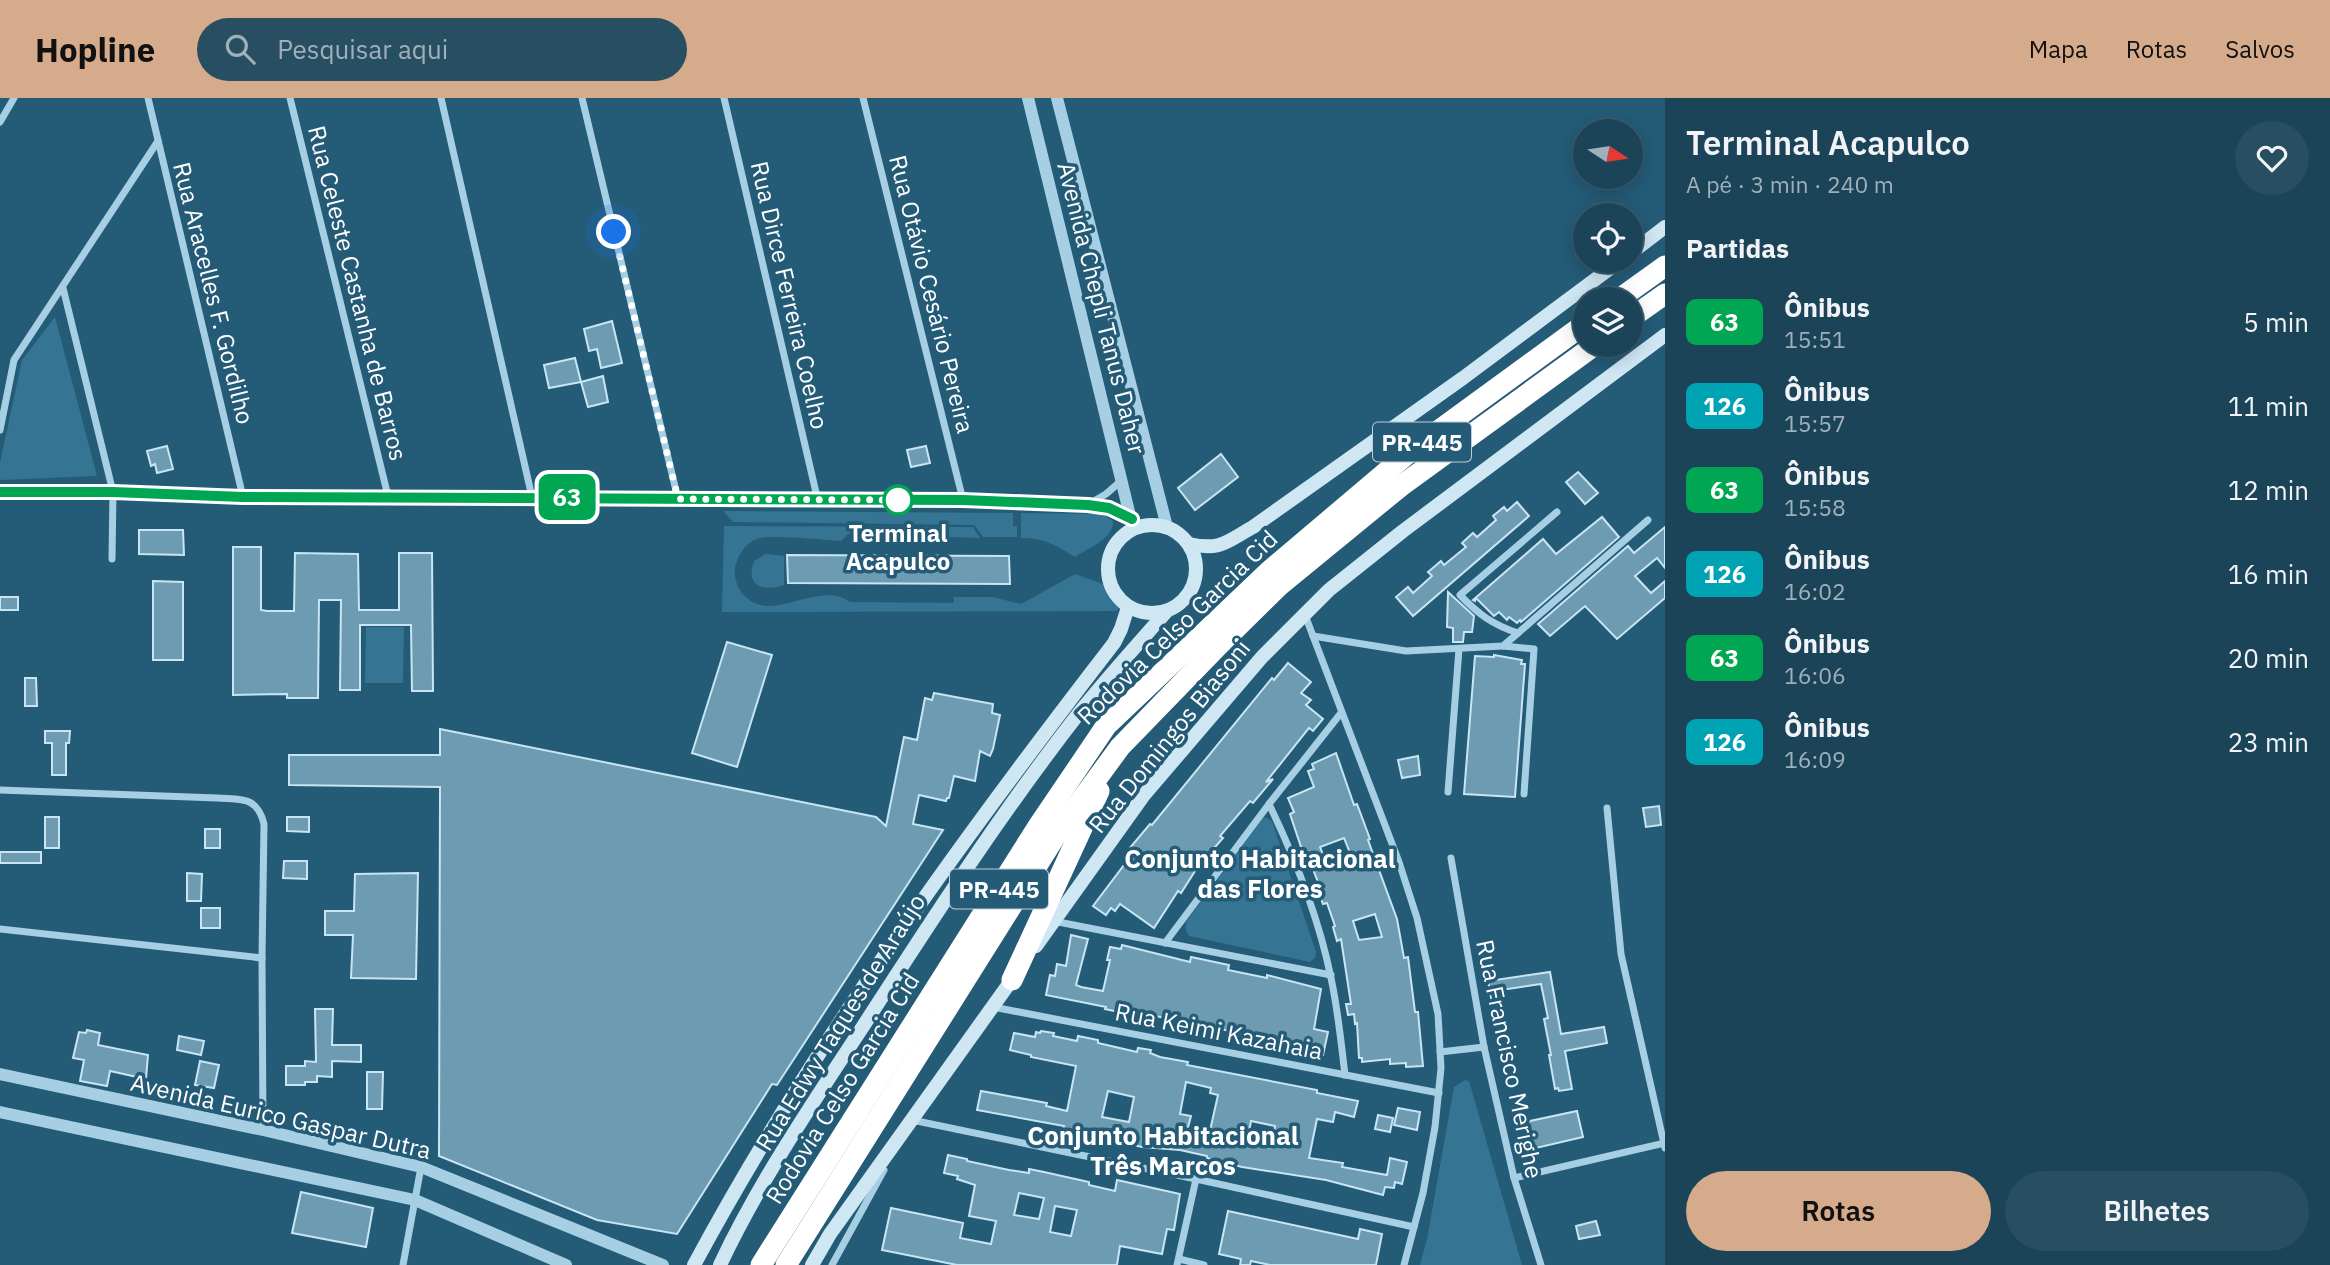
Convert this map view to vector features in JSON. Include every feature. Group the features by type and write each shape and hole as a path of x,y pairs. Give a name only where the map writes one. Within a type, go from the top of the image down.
{"highway":[{"path":"1635,287 1665,265"},
{"path":"1643,310 1665,294"},
{"name":"Rodovia Celso Garcia Cid","path":"785,1254 1037,828 1106,726 1268,572 1402,459 1573,333"},
{"name":"Rodovia Celso Garcia Cid","path":"761,1265 785,1254 1060,829 1120,747 1280,585 1401,486 1578,357"},
{"path":"1012,980 1120,747"}],"main road":[{"path":"1643,244 1665,227"},
{"path":"1189,544 1206,548 1218,547 1253,527 1463,379 1604,273"},
{"name":"Rua Domingos Biasoni","path":"812,1265 830,1234 1144,795 1262,657 1329,590 1403,531 1665,335"},
{"path":"1133,524 1167,527 1179,533 1189,544 1197,571 1194,585 1178,606 1166,612 1140,612 1117,598 1107,571 1109,556 1115,543 1133,524"},
{"name":"Rua Edwy Taques de Araújo","path":"694,1265 763,1143 837,1025 916,907 1114,643 1128,607"},
{"name":"Rua Edwy Taques de Araújo","path":"720,1265 738,1227 821,1092 987,838 1080,712 1166,612"}],"street":[{"path":"0,122 14,98"},
{"name":"Rua Aracelles F. Gordilho","path":"148,98 243,497"},
{"name":"Rua Celeste Castanha de Barros","path":"290,98 388,496"},
{"path":"441,98 532,497"},
{"path":"582,98 678,499"},
{"name":"Rua Dirce Ferreira Coelho","path":"724,98 818,501"},
{"name":"Rua Otávio Cesário Pereira","path":"863,98 963,500"},
{"name":"Avenida Chepli Tanus Daher","path":"1028,98 1133,524"},
{"name":"Avenida Chepli Tanus Daher","path":"1058,98 1167,527"},
{"path":"0,430 14,360 158,141"},
{"path":"63,288 113,492 112,559"},
{"path":"1088,505 1114,489 1122,480"},
{"path":"0,492 113,492 243,497 963,500 1088,505 1109,508 1133,524"},
{"path":"1518,633 1487,620 1460,595 1557,512"},
{"path":"1503,646 1648,520"},
{"path":"1305,615 1394,846 1414,908 1435,994 1440,1052 1439,1093 1429,1160 1404,1265"},
{"path":"1312,636 1406,651 1503,646 1534,649 1524,794"},
{"path":"1448,792 1459,649"},
{"path":"1165,943 1341,713"},
{"path":"0,790 118,793 250,801 258,807 264,824 262,1130"},
{"path":"1269,804 1302,884 1331,975 1345,1075"},
{"path":"1514,1178 1665,1145 1621,954 1607,808"},
{"name":"Rua Francisco Merighe","path":"1451,858 1484,1047 1514,1178 1541,1265"},
{"path":"1054,920 1331,975"},
{"path":"0,929 262,958"},
{"name":"Rua Keimi Kazahaia","path":"992,1006 1439,1093"},
{"path":"1440,1052 1484,1047"},
{"name":"Avenida Eurico Gaspar Dutra","path":"0,1074 421,1167 663,1265"},
{"path":"0,1112 415,1200 562,1264"},
{"path":"832,1265 911,1120 1414,1227"},
{"path":"403,1265 421,1167"},
{"path":"1196,1179 1178,1262 1204,1265"}],"shaded area":[{"path":"55,317 97,476 0,480 0,463 22,360"},
{"path":"723,511 1013,513 1013,526 1017,526 1017,537 983,537 974,525 733,522"},
{"path":"1021,513 1102,514 1113,521 1105,538 1075,557 1050,543 1021,538"},
{"path":"724,526 973,527 980,538 848,534 841,541 760,538 749,543 741,553 735,570 739,589 757,604 779,605 827,595 850,602 954,603 954,597 992,597 1021,604 1075,574 1123,591 1125,600 1117,611 722,612"},
{"path":"766,554 784,556 784,585 769,588 754,582 754,561"},
{"path":"366,627 404,627 403,683 365,683"},
{"path":"1264,817 1272,821 1316,952 1315,958 1310,962 1189,936 1186,930 1188,919"},
{"path":"1465,1080 1469,1081 1522,1265 1420,1265 1454,1087"}],"building":[{"path":"612,321 622,363 601,368 597,349 589,351 584,329"},
{"path":"575,358 581,382 549,388 544,365"},
{"path":"603,376 608,402 588,407 581,382"},
{"path":"167,446 173,469 157,473 155,464 151,466 147,451"},
{"path":"926,446 930,463 911,467 907,450"},
{"path":"1221,454 1238,477 1195,510 1178,488"},
{"path":"1578,472 1598,493 1585,504 1566,482"},
{"path":"1517,502 1529,516 1413,616 1396,597 1408,587 1413,593 1432,576 1428,572 1441,561 1444,565 1466,547 1462,543 1473,533 1477,537 1496,520 1493,516 1504,507 1507,511"},
{"path":"1602,517 1619,537 1521,622 1520,620 1517,623 1509,617 1507,620 1499,612 1494,616 1476,598 1473,600 1543,539 1556,554"},
{"path":"1665,527 1665,568 1657,558 1635,576 1651,593 1665,581 1665,598 1617,639 1585,606 1550,636 1538,624 1628,546 1634,553"},
{"path":"139,530 183,530 184,555 139,554"},
{"path":"233,547 261,547 261,610 267,611 294,611 295,553 358,554 359,610 399,610 399,553 432,553 433,691 412,691 411,625 360,625 360,690 340,690 341,600 319,600 318,698 287,698 287,694 233,695"},
{"name":"Terminal Acapulco","path":"787,555 1009,556 1010,584 788,583"},
{"path":"153,581 183,582 183,660 153,660"},
{"path":"1448,592 1474,616 1472,632 1464,632 1463,642 1453,642 1453,628 1447,627"},
{"path":"0,597 18,597 18,610 0,610"},
{"path":"727,642 772,655 737,767 692,753"},
{"path":"1494,655 1522,660 1521,664 1525,664 1515,797 1464,794 1475,656"},
{"path":"1288,663 1311,682 1301,693 1311,700 1306,705 1323,719 1313,731 1309,728 1266,782 1273,779 1220,836 1223,838 1197,868 1181,893 1178,891 1154,928 1120,904 1115,911 1111,908 1106,915 1093,906 1133,853 1129,849 1150,824 1152,825 1272,678 1274,680"},
{"path":"25,678 36,678 37,706 25,706"},
{"path":"934,693 993,704 992,713 1000,715 990,756 980,751 975,781 954,776 946,801 919,795 913,824 943,830 777,1085 772,1084 677,1234 597,1220 439,1156 440,787 289,785 289,755 440,755 440,729 876,817 886,826 904,737 917,740 925,698 932,700"},
{"path":"45,731 70,731 69,743 66,743 66,775 52,775 52,743 45,743"},
{"path":"1336,753 1354,805 1357,804 1370,839 1368,840 1397,919 1404,958 1408,957 1415,1012 1418,1012 1423,1066 1390,1064 1390,1059 1362,1062 1362,1058 1359,1058 1357,1023 1355,1024 1354,1014 1348,1015 1346,1004 1351,1004 1341,939 1337,941 1327,903 1323,904 1317,889 1320,887 1306,852 1303,853 1290,814 1294,812 1288,798 1314,787 1308,771 1314,769 1312,764","holes":["1344,838 1352,858 1328,867 1320,847","1375,914 1382,937 1359,940 1353,921"]},
{"path":"1418,756 1420,775 1402,778 1398,760"},
{"path":"1659,806 1661,825 1646,827 1643,808"},
{"path":"45,817 59,817 59,848 45,848"},
{"path":"287,817 309,817 309,832 287,831"},
{"path":"205,829 220,829 220,848 205,848"},
{"path":"0,852 41,852 41,863 0,863"},
{"path":"284,861 307,861 307,879 283,878"},
{"path":"187,873 202,874 201,901 187,901"},
{"path":"418,873 416,979 351,978 353,935 325,935 325,911 354,911 355,874"},
{"path":"201,908 220,908 220,928 201,928"},
{"path":"1071,935 1088,939 1076,985 1081,987 1103,991 1110,947 1121,949 1122,945 1190,962 1191,957 1229,965 1228,970 1267,978 1267,975 1321,989 1314,1029 1328,1032 1323,1055 1254,1040 1255,1037 1208,1026 1208,1029 1120,1007 1119,1012 1046,995 1050,975 1055,976 1057,964 1066,966"},
{"path":"1550,972 1561,1034 1604,1027 1607,1043 1565,1051 1572,1089 1559,1091 1558,1088 1555,1089 1549,1055 1544,1019 1548,1018 1541,984 1501,990 1503,1001 1492,1003 1488,981"},
{"path":"315,1009 333,1009 332,1045 361,1045 361,1062 332,1061 332,1077 317,1076 317,1082 286,1085 286,1066 305,1066 305,1061 316,1062"},
{"path":"87,1030 100,1033 98,1045 148,1055 146,1079 110,1071 107,1086 80,1081 84,1060 73,1058 79,1032 86,1033"},
{"path":"1036,1032 1054,1033 1053,1036 1077,1041 1078,1036 1137,1052 1138,1048 1151,1050 1150,1053 1160,1057 1188,1062 1187,1065 1317,1090 1317,1093 1358,1101 1354,1117 1335,1112 1333,1122 1317,1119 1309,1158 1343,1163 1342,1167 1387,1175 1390,1158 1407,1162 1402,1184 1395,1182 1394,1188 1385,1187 1383,1195 1326,1180 1242,1167 1180,1150 1142,1147 1129,1144 1130,1140 1076,1130 1076,1133 1063,1130 1064,1126 977,1110 981,1091 1047,1103 1046,1106 1067,1111 1076,1066 1010,1050 1014,1033 1035,1037","holes":["1186,1082 1211,1088 1210,1093 1218,1095 1209,1135 1187,1131 1191,1116 1180,1114","1108,1091 1134,1097 1129,1122 1102,1117","1251,1121 1275,1126 1271,1148 1247,1143"]},
{"path":"179,1036 204,1041 201,1055 177,1050"},
{"path":"200,1061 219,1065 214,1088 195,1085"},
{"path":"367,1072 383,1072 382,1109 367,1109"},
{"path":"1398,1108 1420,1112 1417,1130 1394,1125"},
{"path":"1577,1111 1583,1137 1523,1151 1519,1141 1530,1138 1527,1124 1530,1121"},
{"path":"1378,1115 1393,1118 1390,1132 1375,1129"},
{"path":"948,1155 1009,1170 1029,1173 1029,1169 1044,1172 1115,1191 1117,1180 1180,1194 1174,1230 1167,1229 1162,1254 1120,1246 1117,1265 957,1265 882,1250 891,1208 963,1223 960,1238 991,1244 996,1221 969,1216 975,1185 957,1179 958,1176 944,1173","holes":["1019,1193 1044,1198 1039,1219 1014,1215","1055,1206 1077,1210 1071,1236 1050,1232"]},
{"path":"301,1192 373,1208 366,1247 292,1233"},
{"path":"1228,1211 1358,1239 1360,1229 1382,1234 1376,1265 1270,1265 1251,1261 1250,1265 1240,1265 1241,1259 1219,1254"},
{"path":"1596,1221 1600,1235 1579,1239 1576,1226"}],"bus line":[{"name":"63","path":"0,492 113,492 243,497 963,500 1088,505 1109,508 1132,519"}],"place":[{"name":"Terminal Acapulco","path":"898,500"}],"district":[{"name":"Conjunto Habitacional das Flores","path":"1260,873"},
{"name":"Conjunto Habitacional Três Marcos","path":"1163,1150"}],"route":[{"path":"614,232 678,499 898,500"}]}
